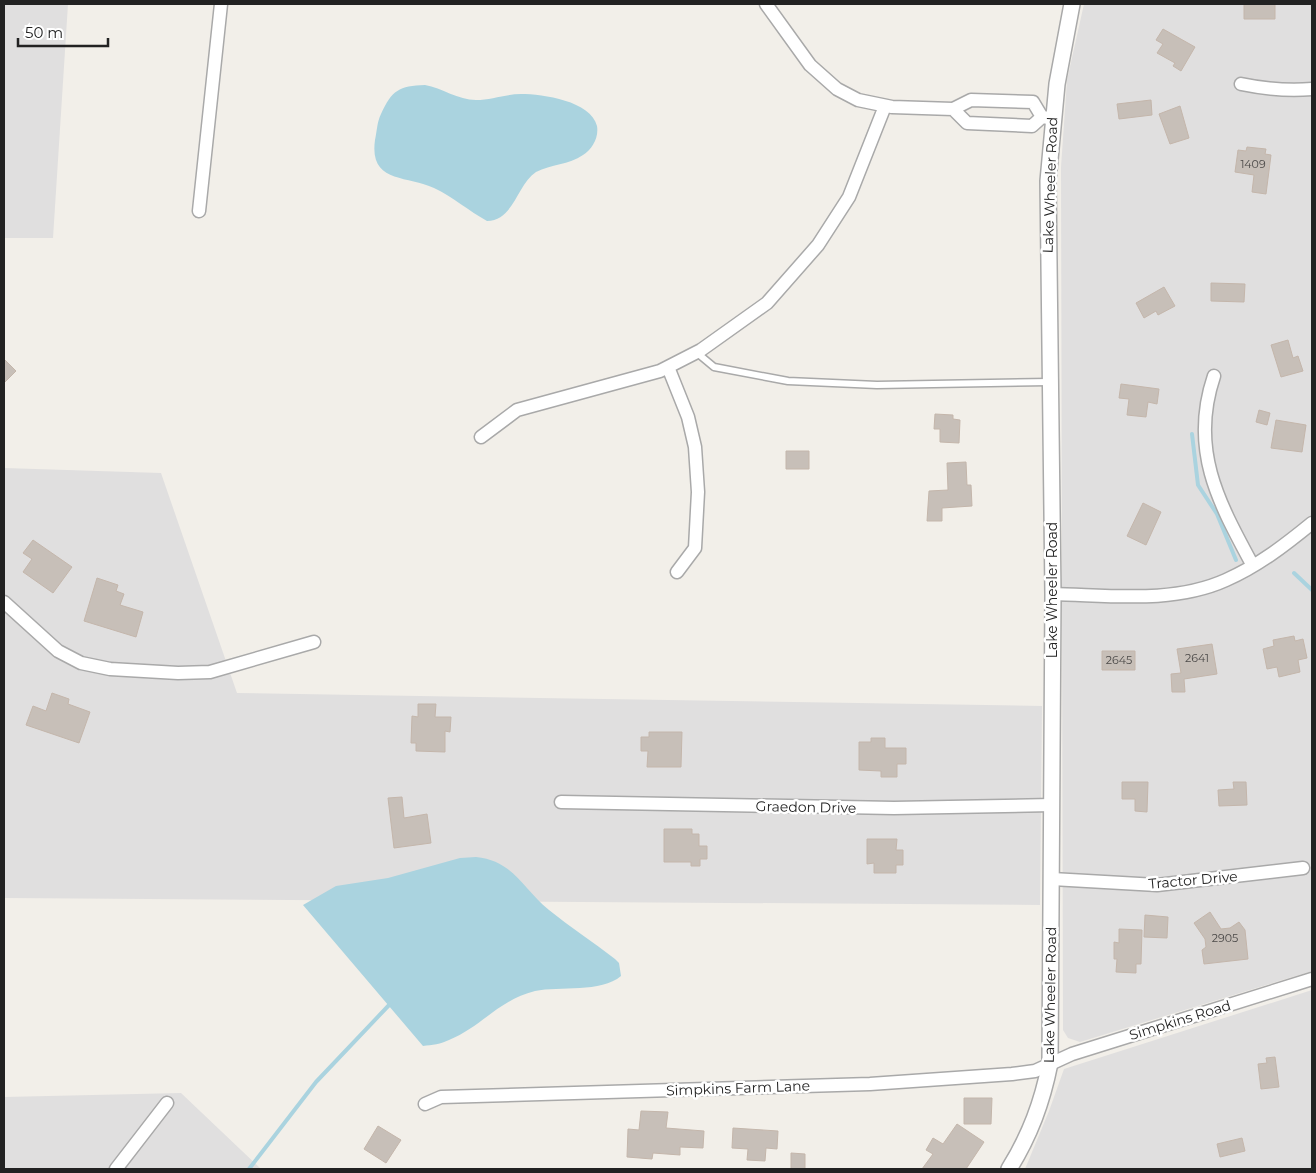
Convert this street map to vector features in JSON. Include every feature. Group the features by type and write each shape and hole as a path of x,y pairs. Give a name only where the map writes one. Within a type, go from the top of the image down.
{"street":[{"path":"199,211 221,4"},
{"path":"766,4 810,66 837,89 858,100 885,106 953,109 971,100 1034,102 1047,117 1032,126 967,123 953,109"},
{"name":"Lake Wheeler Road","path":"1009,1169 1031,1131 1045,1087 1050,1063 1053,594 1047,117 1072,4"},
{"path":"1241,84 1264,89 1312,89"},
{"path":"481,437 517,410 668,367 696,352 767,303 818,245 849,197 885,106"},
{"path":"668,367 688,417 695,447 698,492 695,548 678,572"},
{"path":"1214,376 1207,398 1205,433 1208,465 1221,507 1253,566"},
{"path":"1053,594 1162,595 1186,592 1224,581 1253,566 1312,523"},
{"path":"4,602 46,643 58,651 81,663 110,669 178,673 210,672 314,642"},
{"name":"Graedon Drive","path":"561,802 894,808 1052,805"},
{"name":"Tractor Drive","path":"1052,879 1157,885 1303,868"},
{"name":"Simpkins Road","path":"1050,1063 1072,1054 1312,979"},
{"name":"Simpkins Farm Lane","path":"425,1104 440,1098 870,1084 1012,1074 1035,1071 1050,1063"},
{"path":"116,1169 167,1103"}],"lane":[{"path":"696,352 714,367 788,381 878,385 1049,382"}],"shaded area":[{"path":"4,4 68,4 53,238 4,238"},
{"path":"1084,4 1312,4 1312,971 1080,1042 1068,1038 1063,1030 1061,167 1067,80"},
{"path":"4,468 161,473 237,693 1042,706 1040,905 5,898 4,901"},
{"path":"1312,990 1312,1169 1025,1169 1064,1069"},
{"path":"181,1093 261,1169 4,1169 4,1097"}],"water":[{"path":"425,85 456,96 476,100 521,94 541,95 565,101 586,110 593,117 597,126 596,139 589,150 578,158 536,172 524,185 503,215 487,221 434,188 392,175 384,171 378,164 375,154 375,140 379,120 389,99 403,88"},
{"path":"476,857 500,864 509,870 549,910 615,959 619,963 621,976 603,985 535,991 522,995 500,1007 460,1035 433,1045 423,1046 303,905 336,886 388,878 460,858"}],"building":[{"path":"1244,4 1275,4 1275,19 1244,19"},
{"path":"1163,29 1195,47 1181,71 1173,66 1175,63 1157,53 1163,44 1156,40"},
{"path":"1151,100 1152,115 1119,119 1117,104"},
{"path":"1180,106 1189,138 1170,144 1159,114"},
{"path":"1247,147 1266,149 1265,154 1271,155 1266,194 1252,192 1254,175 1235,172 1238,150 1246,151"},
{"path":"1211,283 1245,284 1244,302 1211,301"},
{"path":"1164,287 1175,306 1158,315 1156,311 1144,318 1136,303"},
{"path":"1288,340 1293,358 1298,356 1303,371 1281,377 1271,345"},
{"path":"4,359 16,371 4,383"},
{"path":"1121,384 1159,389 1157,404 1148,402 1146,417 1127,415 1129,399 1119,398"},
{"path":"1259,410 1270,413 1267,425 1256,422"},
{"path":"935,414 953,415 953,419 960,420 959,443 940,442 940,429 934,429"},
{"path":"1276,420 1306,425 1302,452 1271,448"},
{"path":"786,451 809,451 809,469 786,469"},
{"path":"966,462 967,485 971,485 972,506 942,508 942,521 927,521 929,491 948,490 947,463"},
{"path":"1143,503 1161,512 1146,545 1127,536"},
{"path":"33,540 72,567 53,593 23,572 32,559 23,553"},
{"path":"97,578 118,585 116,591 124,594 120,605 143,612 136,637 84,621"},
{"path":"1294,636 1295,641 1303,639 1307,658 1298,660 1300,672 1279,677 1277,667 1267,669 1263,649 1274,646 1273,640"},
{"path":"1212,644 1217,674 1184,679 1185,692 1172,692 1171,674 1181,673 1177,649"},
{"path":"1102,651 1135,651 1135,670 1102,670"},
{"path":"52,693 69,699 68,704 90,712 79,743 26,725 33,706 46,711"},
{"path":"418,704 436,704 435,717 451,717 450,732 445,731 445,752 416,751 416,743 411,743 412,716 418,717"},
{"path":"649,732 682,732 681,767 647,767 648,751 641,751 641,737 649,737"},
{"path":"871,738 885,738 885,748 906,748 906,764 897,764 897,777 881,777 881,771 859,770 859,742 871,742"},
{"path":"1122,782 1148,782 1147,812 1135,811 1135,799 1122,799"},
{"path":"1233,782 1246,782 1247,805 1219,806 1218,790 1234,789"},
{"path":"402,797 404,818 427,814 431,843 394,848 388,798"},
{"path":"664,829 692,829 692,834 699,834 699,846 707,846 707,859 700,859 700,866 691,866 691,862 664,862"},
{"path":"867,839 897,839 896,850 903,850 903,865 896,865 896,873 874,873 874,863 867,864"},
{"path":"1210,912 1221,929 1230,928 1239,922 1245,930 1248,959 1204,964 1202,950 1206,947 1205,939 1194,923"},
{"path":"1145,915 1168,917 1167,938 1144,937"},
{"path":"1119,929 1142,930 1141,964 1136,964 1136,973 1116,972 1117,959 1114,959 1114,942 1119,943"},
{"path":"1275,1057 1279,1087 1261,1089 1258,1064 1267,1063 1266,1058"},
{"path":"964,1098 992,1098 991,1124 964,1124"},
{"path":"641,1111 668,1112 666,1128 704,1131 703,1148 680,1147 680,1155 653,1153 652,1159 627,1157 628,1129 639,1130"},
{"path":"957,1124 984,1142 966,1169 922,1169 933,1154 926,1150 933,1138 943,1144"},
{"path":"378,1126 401,1140 386,1163 364,1149"},
{"path":"733,1128 778,1131 777,1149 766,1148 765,1161 747,1160 748,1149 732,1148"},
{"path":"1242,1138 1245,1151 1220,1157 1217,1144"},
{"path":"791,1153 805,1154 805,1169 791,1169"}],"waterway":[{"path":"1192,434 1198,485 1217,514 1236,560"},
{"path":"1294,573 1312,590"},
{"path":"249,1169 316,1082 391,1003"}]}
